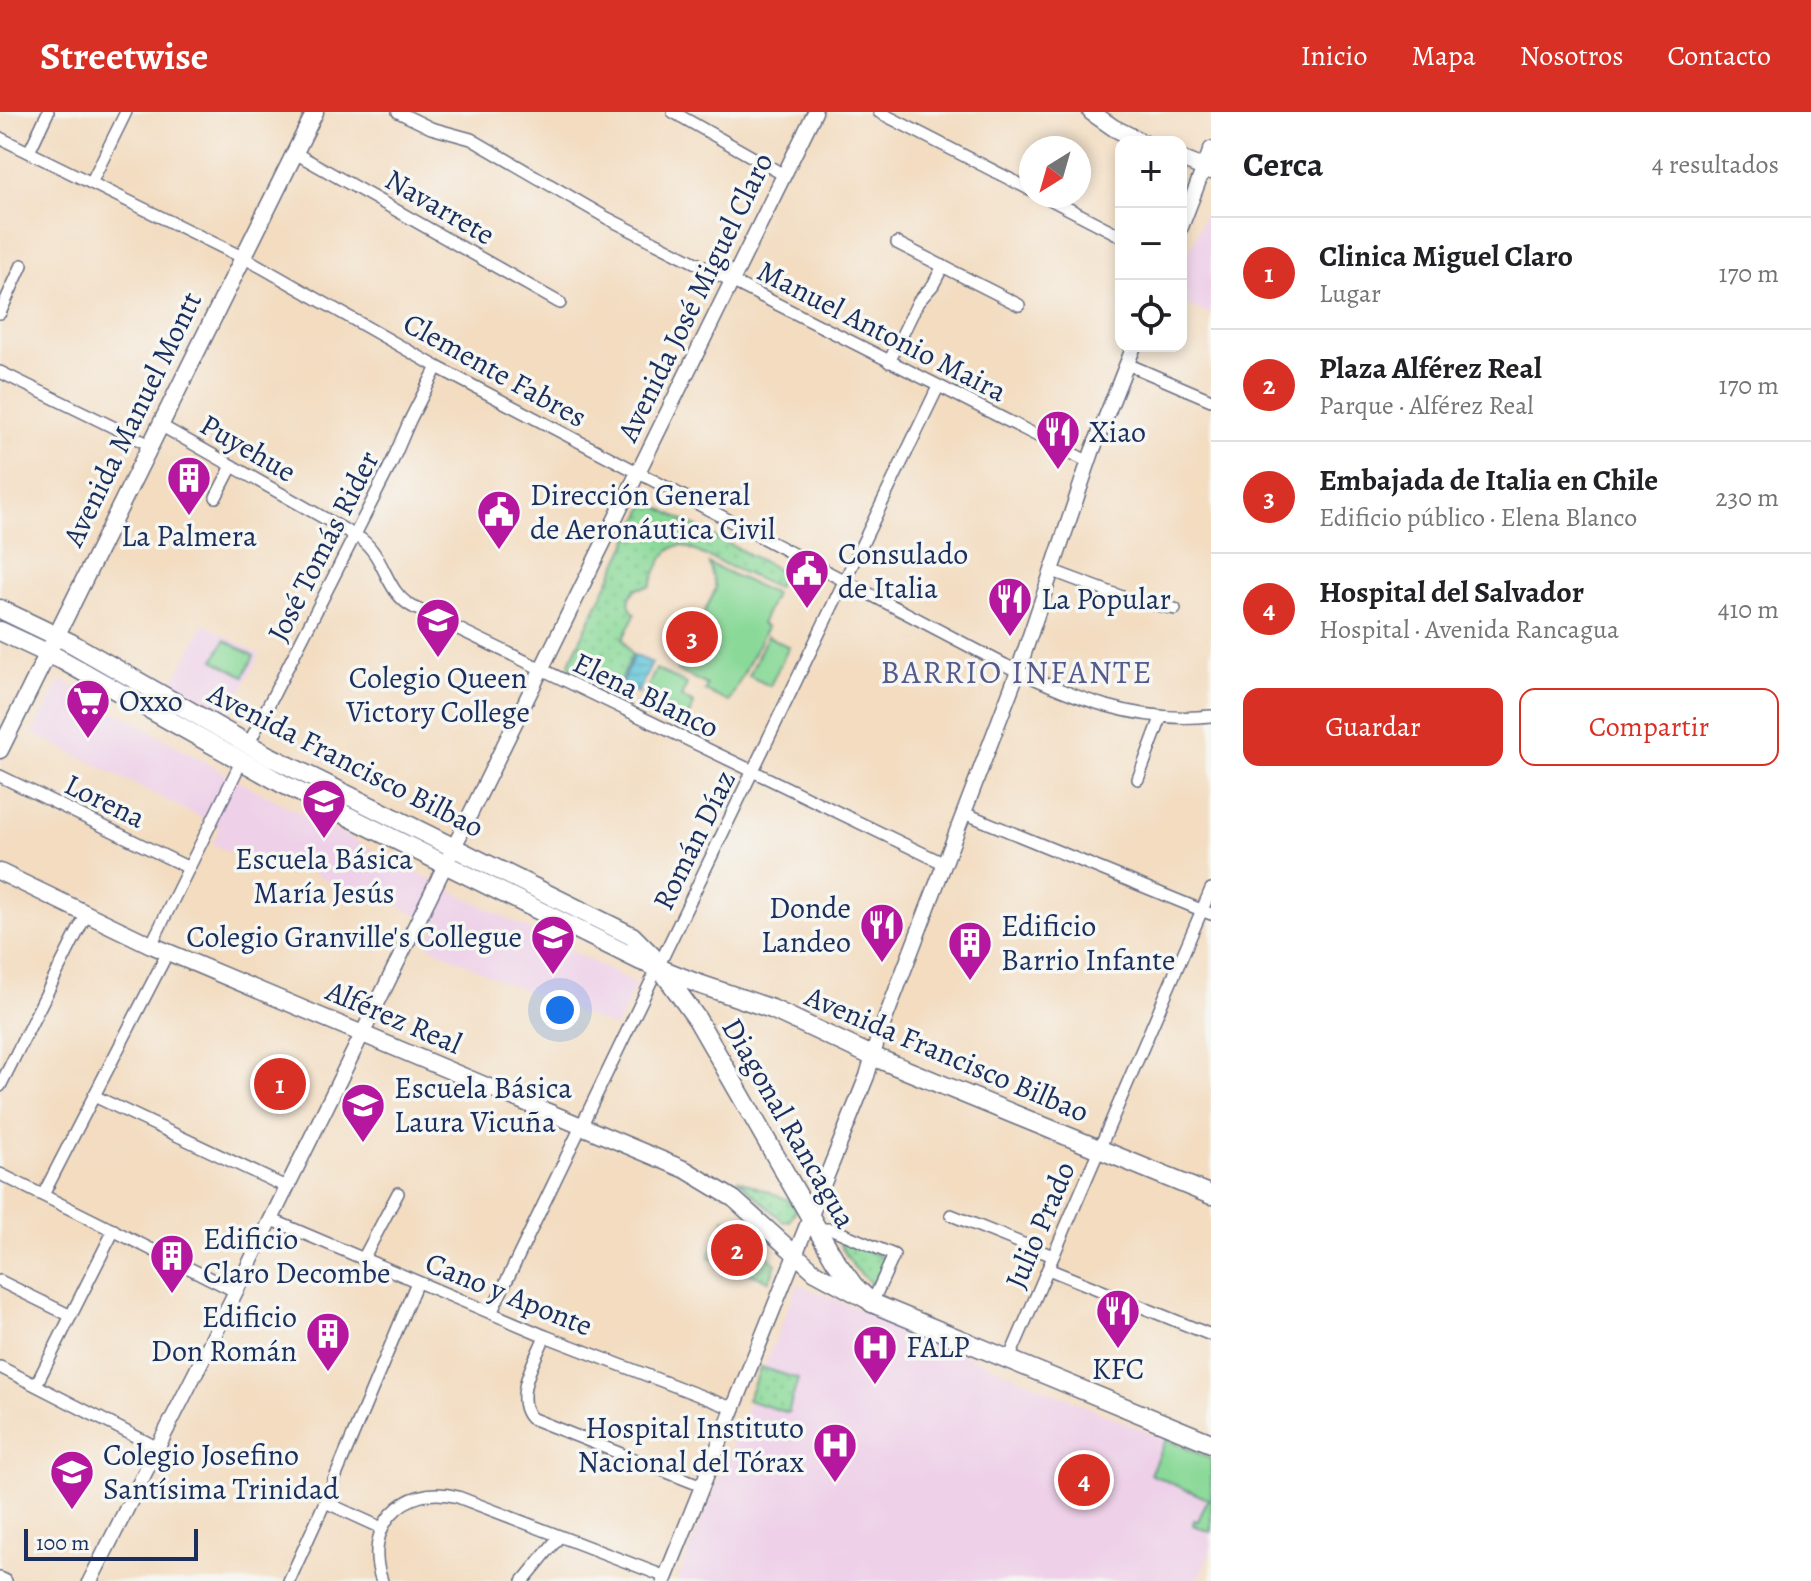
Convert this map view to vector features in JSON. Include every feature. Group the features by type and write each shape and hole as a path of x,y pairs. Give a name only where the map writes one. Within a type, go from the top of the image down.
{"main road":[{"name":"Avenida Manuel Montt","path":"0,750 315,112"},
{"path":"1091,112 1130,136"},
{"path":"1187,162 1207,170"},
{"name":"Avenida Francisco Bilbao","path":"0,609 57,635 244,753 453,848 632,936 646,949 658,968"},
{"name":"Avenida Francisco Bilbao","path":"0,631 48,652 244,753 445,865 658,968 772,1009 872,1056 1211,1195"},
{"name":"Alférez Real","path":"0,872 151,945 686,1170 716,1186 825,1278 872,1303"},
{"name":"Diagonal Rancagua","path":"658,968 697,1019 845,1274 872,1303"},
{"path":"872,1303 1211,1443"}],"street":[{"path":"29,152 48,112"},
{"path":"91,183 126,112"},
{"name":"Manuel Antonio Maira","path":"398,112 431,128 471,139 587,207 1089,462"},
{"path":"673,112 784,175"},
{"name":"Avenida José Miguel Claro","path":"90,1581 815,112"},
{"path":"879,112 1019,184"},
{"name":"Clemente Fabres","path":"0,138 243,258 637,474 1018,671 1091,703 1161,718 1211,716"},
{"path":"1187,214 1207,170 1211,149"},
{"name":"Navarrete","path":"295,153 560,303"},
{"path":"1067,208 1115,233"},
{"path":"897,243 1019,305"},
{"path":"0,313 22,265"},
{"path":"889,362 918,302 933,285 943,266"},
{"path":"382,1581 377,1557 382,1528 395,1511 413,1498 447,1494 665,1579 795,1255 814,1223 872,1056 1018,671 1089,462 1132,352"},
{"path":"1127,364 1211,400"},
{"name":"José Tomás Rider","path":"151,945 437,367"},
{"name":"Puyehue","path":"0,372 150,445"},
{"name":"Román Díaz","path":"491,1313 938,387"},
{"name":"Puyehue","path":"160,425 354,535"},
{"path":"216,497 232,466"},
{"name":"Elena Blanco","path":"354,535 378,555 394,592 405,603 945,864"},
{"path":"1053,571 1125,598 1175,609"},
{"path":"1138,779 1161,718"},
{"name":"Lorena","path":"0,776 189,868"},
{"path":"964,813 1206,912"},
{"name":"Julio Prado","path":"1009,1359 1206,912 1211,889"},
{"path":"0,1086 86,915"},
{"path":"43,1195 168,952"},
{"path":"94,1096 286,1187"},
{"path":"0,1174 235,1291"},
{"path":"363,1259 398,1193"},
{"path":"951,1215 1053,1256"},
{"name":"Cano y Aponte","path":"270,1219 545,1336 732,1408"},
{"path":"814,1223 894,1255 872,1303"},
{"path":"36,1385 114,1230"},
{"path":"1048,1269 1211,1335"},
{"path":"0,1281 71,1316"},
{"path":"289,1581 417,1282"},
{"path":"545,1336 523,1394 524,1410 531,1418 702,1486"},
{"path":"0,1367 158,1448"},
{"path":"325,1502 382,1528"},
{"path":"523,1581 559,1537"},
{"path":"0,1578 6,1581"}],"shaded area":[{"path":"1207,208 1211,210 1211,315 1187,305 1187,258"},
{"path":"204,624 260,655 230,713 173,682"},
{"path":"61,680 238,781 636,984 616,1028 497,979 427,945 436,924 358,887 354,892 272,856 264,869 213,844 220,827 33,733"},
{"path":"798,1284 1211,1459 1211,1550 1198,1581 677,1581"}],"green space":[{"path":"650,503 783,572 777,588 682,545 670,550 650,586 635,589 631,596 629,602 635,614 623,639 632,655 616,691 571,670 569,663 645,506"},
{"path":"709,564 775,594 761,624 767,627 729,702 705,691 707,685 677,670 716,588"},
{"path":"767,636 789,647 770,686 749,676"},
{"path":"225,640 254,656 244,676 214,660"},
{"path":"656,669 687,684 681,697 694,704 685,724 640,703"},
{"path":"737,1179 789,1200 796,1209 790,1221 784,1222"},
{"path":"725,1218 776,1264 769,1281 709,1258"},
{"path":"841,1238 886,1259 874,1286 854,1267 840,1245"},
{"path":"761,1367 798,1379 788,1413 747,1400"},
{"path":"1166,1439 1211,1459 1211,1532 1193,1525 1208,1499 1150,1474"}],"water":[{"path":"634,655 652,663 638,693 621,685"}],"place":[{"name":"Xiao","path":"1058,471"},
{"name":"La Palmera","path":"189,517"},
{"name":"Dirección General de Aeronáutica Civil","path":"499,551"},
{"name":"Consulado de Italia","path":"807,610"},
{"name":"Embajada de Italia en Chile","path":"692,637"},
{"name":"La Popular","path":"1010,638"},
{"name":"Colegio Queen Victory College","path":"438,659"},
{"name":"Oxxo","path":"88,740"},
{"name":"Escuela Básica María Jesús","path":"324,840"},
{"name":"Donde Landeo","path":"882,964"},
{"name":"Colegio Granville's Collegue","path":"553,976"},
{"name":"Edificio Barrio Infante","path":"970,982"},
{"name":"Clinica Miguel Claro","path":"280,1084"},
{"name":"Escuela Básica Laura Vicuña","path":"363,1144"},
{"name":"Plaza Alférez Real","path":"737,1250"},
{"name":"Edificio Claro Decombe","path":"172,1295"},
{"name":"KFC","path":"1118,1350"},
{"name":"Edificio Don Román","path":"328,1373"},
{"name":"FALP","path":"875,1386"},
{"name":"Hospital del Salvador","path":"1084,1480"},
{"name":"Hospital Instituto Nacional del Tórax","path":"835,1484"},
{"name":"Colegio Josefino Santísima Trinidad","path":"72,1511"}],"district":[{"name":"BARRIO INFANTE","path":"1017,672"}]}
